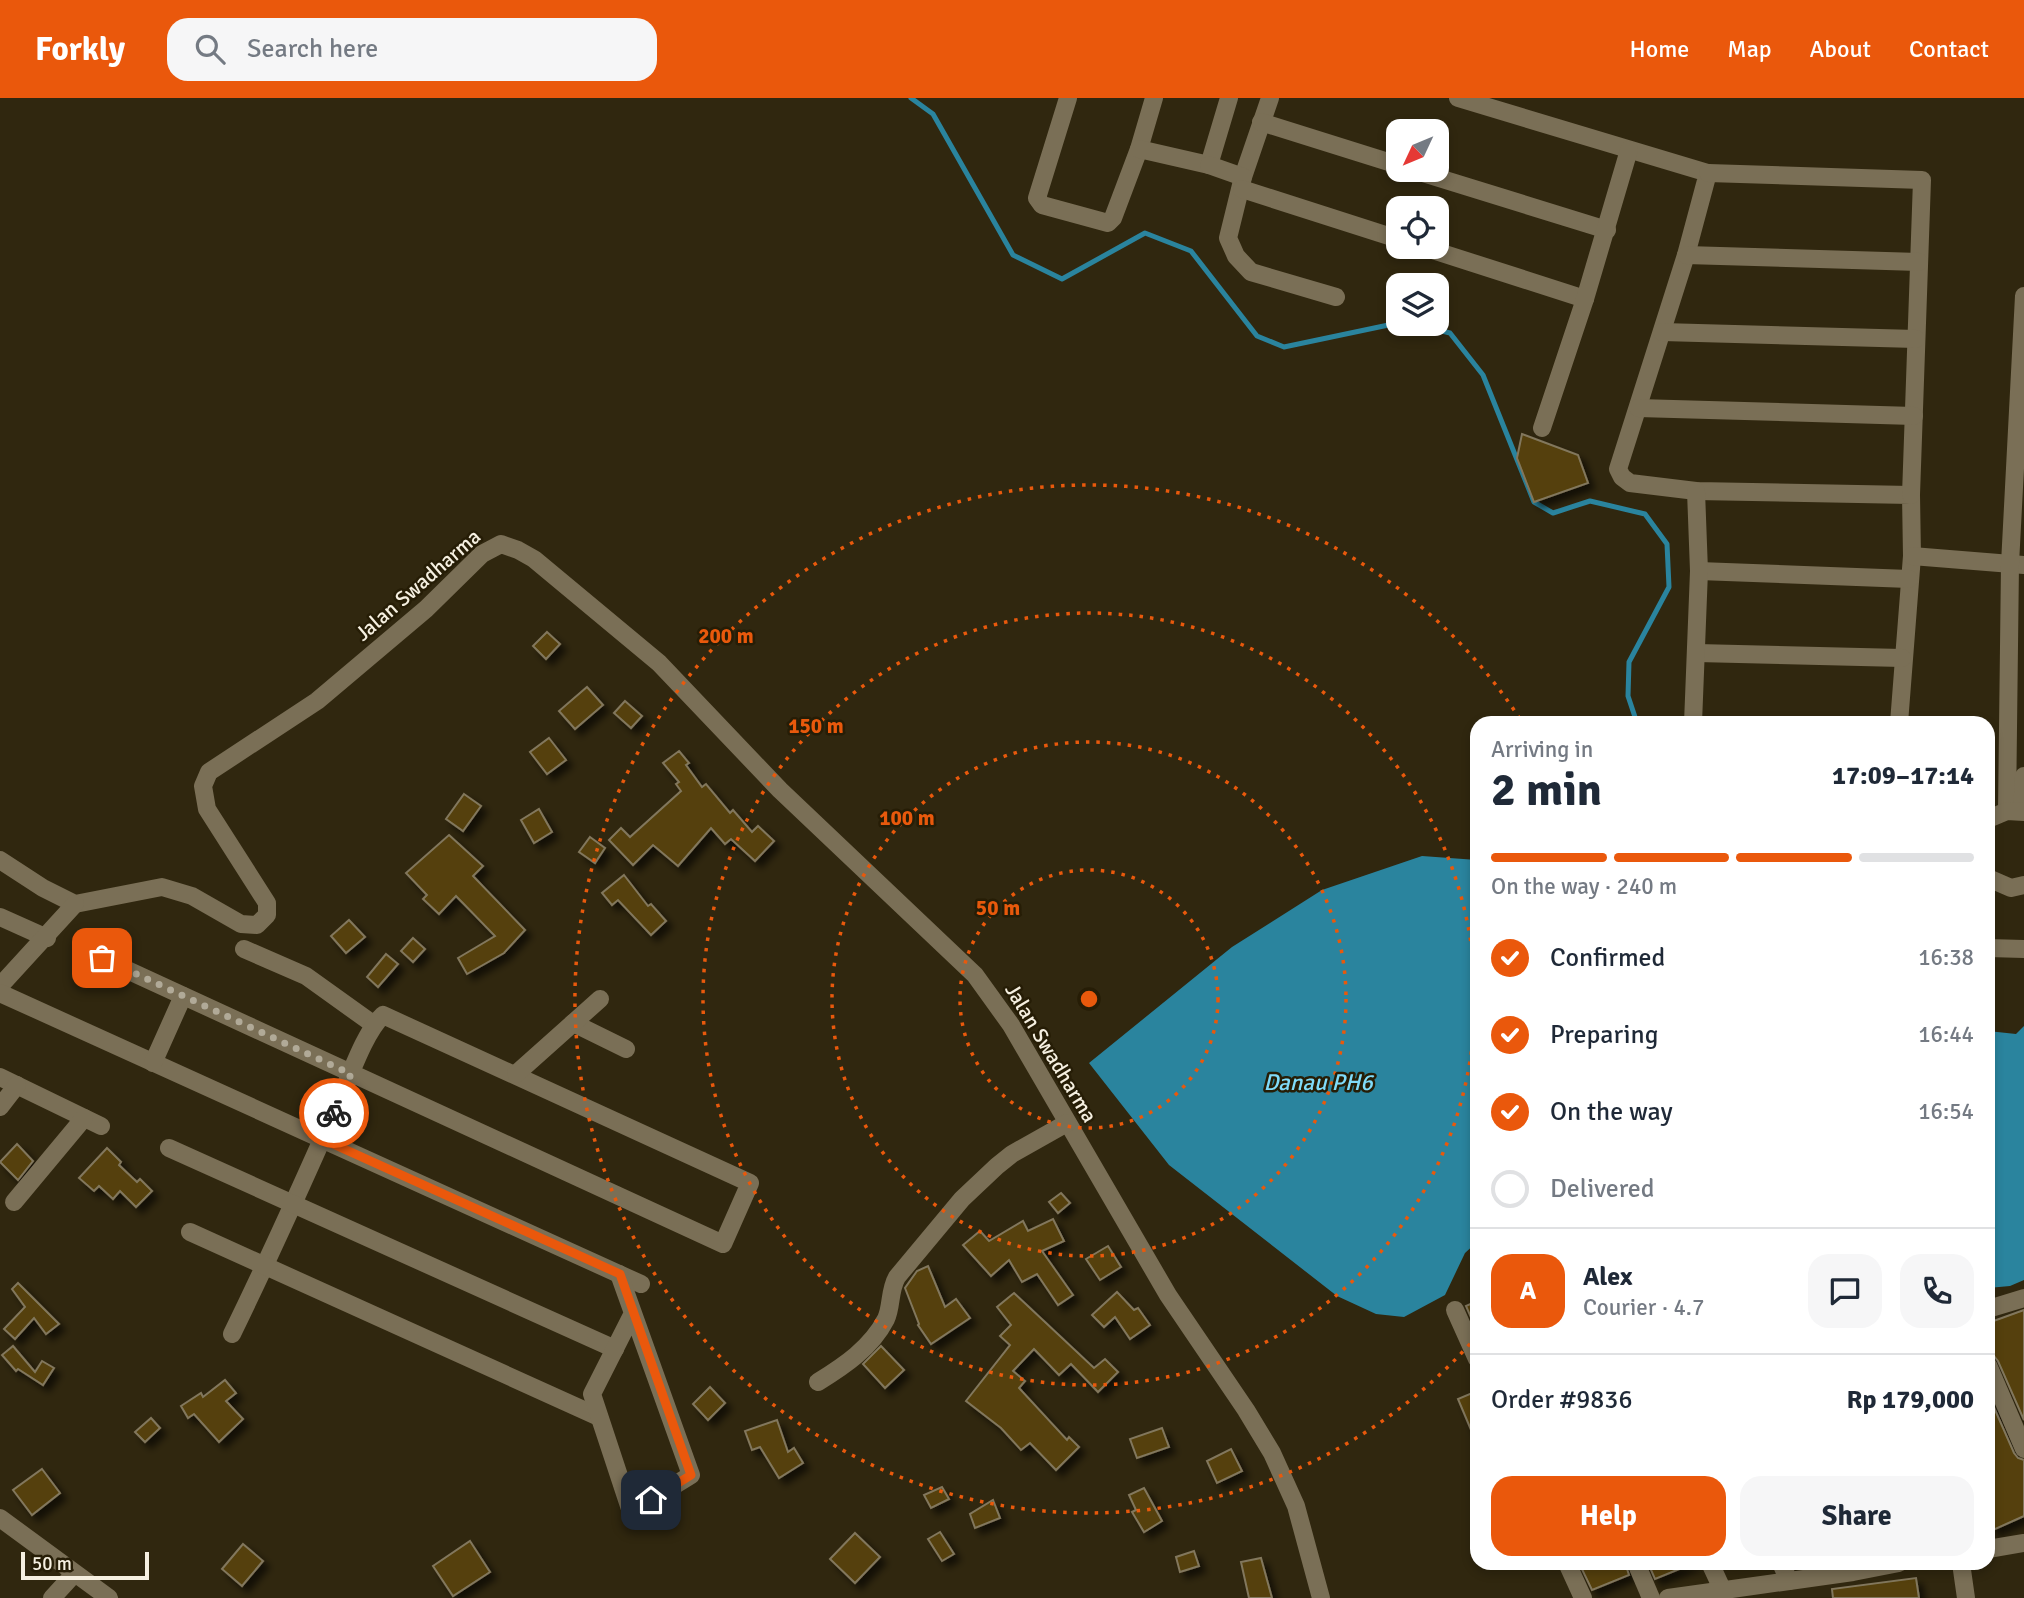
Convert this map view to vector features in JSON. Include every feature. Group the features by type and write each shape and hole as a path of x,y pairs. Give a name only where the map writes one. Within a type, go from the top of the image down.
{"street":[{"path":"1068,98 1037,198 1042,205 1108,223 1113,218 1139,149 1154,98"},
{"path":"1209,165 1229,98"},
{"path":"1270,98 1242,183 1228,238 1242,265 1251,272 1336,297"},
{"path":"1458,98 1708,173 1922,180 1911,495 1912,556 1899,716"},
{"path":"1261,122 1386,161"},
{"path":"1139,149 1209,165 1242,183 1386,235"},
{"path":"1542,428 1607,230 1629,150"},
{"path":"1708,173 1686,255 1618,469 1622,477 1630,483 1696,491 1911,495"},
{"path":"1449,181 1607,230"},
{"path":"1449,255 1585,299"},
{"path":"1686,255 1919,262"},
{"path":"2018,811 2017,564 2024,296"},
{"path":"1662,332 1916,339"},
{"path":"1638,408 1914,416"},
{"path":"1693,716 1699,571 1696,491"},
{"name":"Jalan Swadharma","path":"75,904 162,887 192,896 241,924 257,925 267,915 267,903 207,809 203,786 209,772 317,701 426,609 482,554 501,544 518,550 534,559 659,663 809,819 975,975 1011,1025 1168,1295 1272,1453 1296,1506 1321,1598"},
{"path":"1912,556 2017,564"},
{"path":"1699,571 1909,579"},
{"path":"1697,653 1902,658"},
{"path":"2018,811 2024,776"},
{"path":"1995,817 2018,811"},
{"path":"0,860 43,888 75,904 47,938 0,986"},
{"path":"1995,881 2011,888 2024,885"},
{"path":"0,917 47,938"},
{"path":"1995,948 2024,948"},
{"path":"244,949 306,976 373,1024"},
{"path":"102,958 351,1074 723,1244 750,1183 383,1015 373,1024 351,1074 322,1139 265,1266 232,1334"},
{"path":"0,993 641,1284"},
{"path":"153,1063 183,996"},
{"path":"516,1074 600,999"},
{"path":"573,1023 626,1049"},
{"path":"0,1077 101,1126"},
{"path":"0,1107 17,1085"},
{"path":"14,1202 84,1118"},
{"path":"818,1382 846,1365 869,1342 887,1318 891,1290 897,1277 962,1199 1012,1154 1067,1123"},
{"path":"169,1148 615,1349"},
{"path":"190,1231 599,1417"},
{"path":"620,1274 634,1313 691,1475 631,1512 592,1394 634,1313"},
{"path":"1995,1307 2024,1298"},
{"path":"1455,1310 1470,1343"},
{"path":"1995,1381 2024,1449"},
{"path":"0,1518 109,1598"},
{"path":"1995,1543 2024,1543"},
{"path":"1570,1570 1583,1598"},
{"path":"1639,1570 1651,1598"},
{"path":"1713,1570 1723,1591"},
{"path":"1784,1570 1789,1581"},
{"path":"1668,1598 1789,1581 1838,1570"},
{"path":"1962,1570 1966,1598"},
{"path":"52,1598 74,1574"}],"water":[{"name":"Danau PH6","path":"1422,856 1470,859 1470,1248 1465,1253 1445,1295 1404,1317 1376,1314 1337,1296 1169,1165 1089,1063 1232,947 1322,890"},
{"path":"2024,1026 2024,1280 2010,1286 1995,1287 1995,1032 2016,1034"}],"building":[{"path":"1522,434 1578,455 1588,483 1534,502 1517,458"},
{"path":"547,632 560,644 546,659 533,646"},
{"path":"587,687 603,705 575,729 559,711"},
{"path":"625,701 642,716 631,728 614,713"},
{"path":"549,738 566,760 547,774 530,752"},
{"path":"679,751 702,787 706,784 730,813 733,810 752,832 758,826 774,841 755,861 731,839 725,844 711,828 678,866 653,845 633,865 609,840 621,828 630,837 681,791 676,784 679,782 663,763"},
{"path":"464,794 481,806 463,831 446,819"},
{"path":"539,809 552,832 534,843 521,820"},
{"path":"449,835 483,866 473,876 525,930 504,953 467,974 458,958 495,936 456,896 439,914 423,899 427,895 406,873"},
{"path":"590,837 605,848 595,863 579,852"},
{"path":"624,875 648,906 651,904 666,921 651,935 618,900 612,905 602,893"},
{"path":"349,920 365,937 346,953 331,936"},
{"path":"413,938 425,949 413,962 401,951"},
{"path":"386,954 398,964 378,987 367,977"},
{"path":"17,1144 33,1161 18,1180 0,1162"},
{"path":"107,1148 121,1162 119,1165 137,1182 140,1179 152,1191 136,1207 120,1191 113,1199 99,1186 94,1191 79,1178"},
{"path":"1061,1193 1070,1203 1058,1213 1049,1202"},
{"path":"1053,1219 1064,1241 1042,1251 1073,1295 1058,1305 1037,1274 1022,1282 1009,1260 991,1276 963,1245 980,1231 989,1241 1023,1221 1028,1231"},
{"path":"1108,1246 1121,1267 1100,1280 1086,1259"},
{"path":"928,1266 945,1307 956,1299 970,1318 931,1344 918,1325 905,1288 917,1271"},
{"path":"18,1283 59,1324 46,1334 34,1318 15,1339 4,1329 25,1307 12,1289"},
{"path":"1117,1292 1134,1310 1138,1308 1150,1325 1130,1339 1115,1317 1104,1327 1092,1315"},
{"path":"1014,1293 1094,1368 1105,1359 1118,1372 1098,1392 1071,1364 1059,1375 1034,1349 1013,1371 1025,1381 1019,1388 1067,1440 1069,1437 1079,1447 1056,1470 1030,1443 1021,1450 1001,1428 966,1401 1010,1345 1000,1336 1011,1325 997,1307"},
{"path":"2024,1310 2024,1420 1995,1357 1995,1320"},
{"path":"13,1346 35,1372 42,1361 54,1368 43,1385 18,1369 16,1371 2,1355"},
{"path":"881,1346 904,1370 885,1388 863,1364"},
{"path":"225,1380 236,1393 226,1401 243,1419 219,1442 194,1414 188,1418 181,1406 201,1393 203,1397"},
{"path":"710,1387 725,1403 708,1420 693,1404"},
{"path":"1470,1394 1470,1427 1458,1399"},
{"path":"1995,1410 2014,1453 2024,1460 2024,1516 1995,1529"},
{"path":"151,1418 160,1428 145,1442 135,1432"},
{"path":"777,1420 788,1452 794,1448 803,1463 779,1478 760,1447 752,1450 745,1431"},
{"path":"1162,1428 1169,1447 1137,1458 1130,1439"},
{"path":"1231,1449 1242,1471 1217,1483 1207,1461"},
{"path":"42,1469 60,1493 32,1515 13,1490"},
{"path":"942,1487 949,1499 931,1508 924,1495"},
{"path":"1144,1488 1162,1521 1144,1532 1132,1512 1136,1510 1129,1495"},
{"path":"993,1500 1000,1518 975,1528 970,1514"},
{"path":"940,1532 954,1554 942,1561 928,1539"},
{"path":"855,1533 880,1557 855,1583 830,1559"},
{"path":"470,1541 490,1572 453,1596 433,1566"},
{"path":"243,1544 263,1561 242,1586 222,1569"},
{"path":"1194,1551 1199,1566 1180,1572 1176,1557"},
{"path":"1261,1558 1272,1598 1249,1598 1241,1562"},
{"path":"1582,1570 1627,1570 1629,1575 1592,1590"},
{"path":"1651,1570 1677,1570 1655,1579"},
{"path":"1916,1578 1919,1598 1833,1598 1832,1589"}],"waterway":[{"path":"911,98 933,114 1013,255 1062,279 1145,233 1191,251 1257,336 1284,347 1386,326"},
{"path":"1449,333 1483,375 1534,502 1553,513 1590,501 1645,514 1667,544 1669,587 1629,662 1628,696 1635,716"}],"way so far":[{"path":"102,958 351,1074 334,1113"}],"route":[{"path":"334,1113 322,1139 620,1274 691,1475 651,1500"}]}
